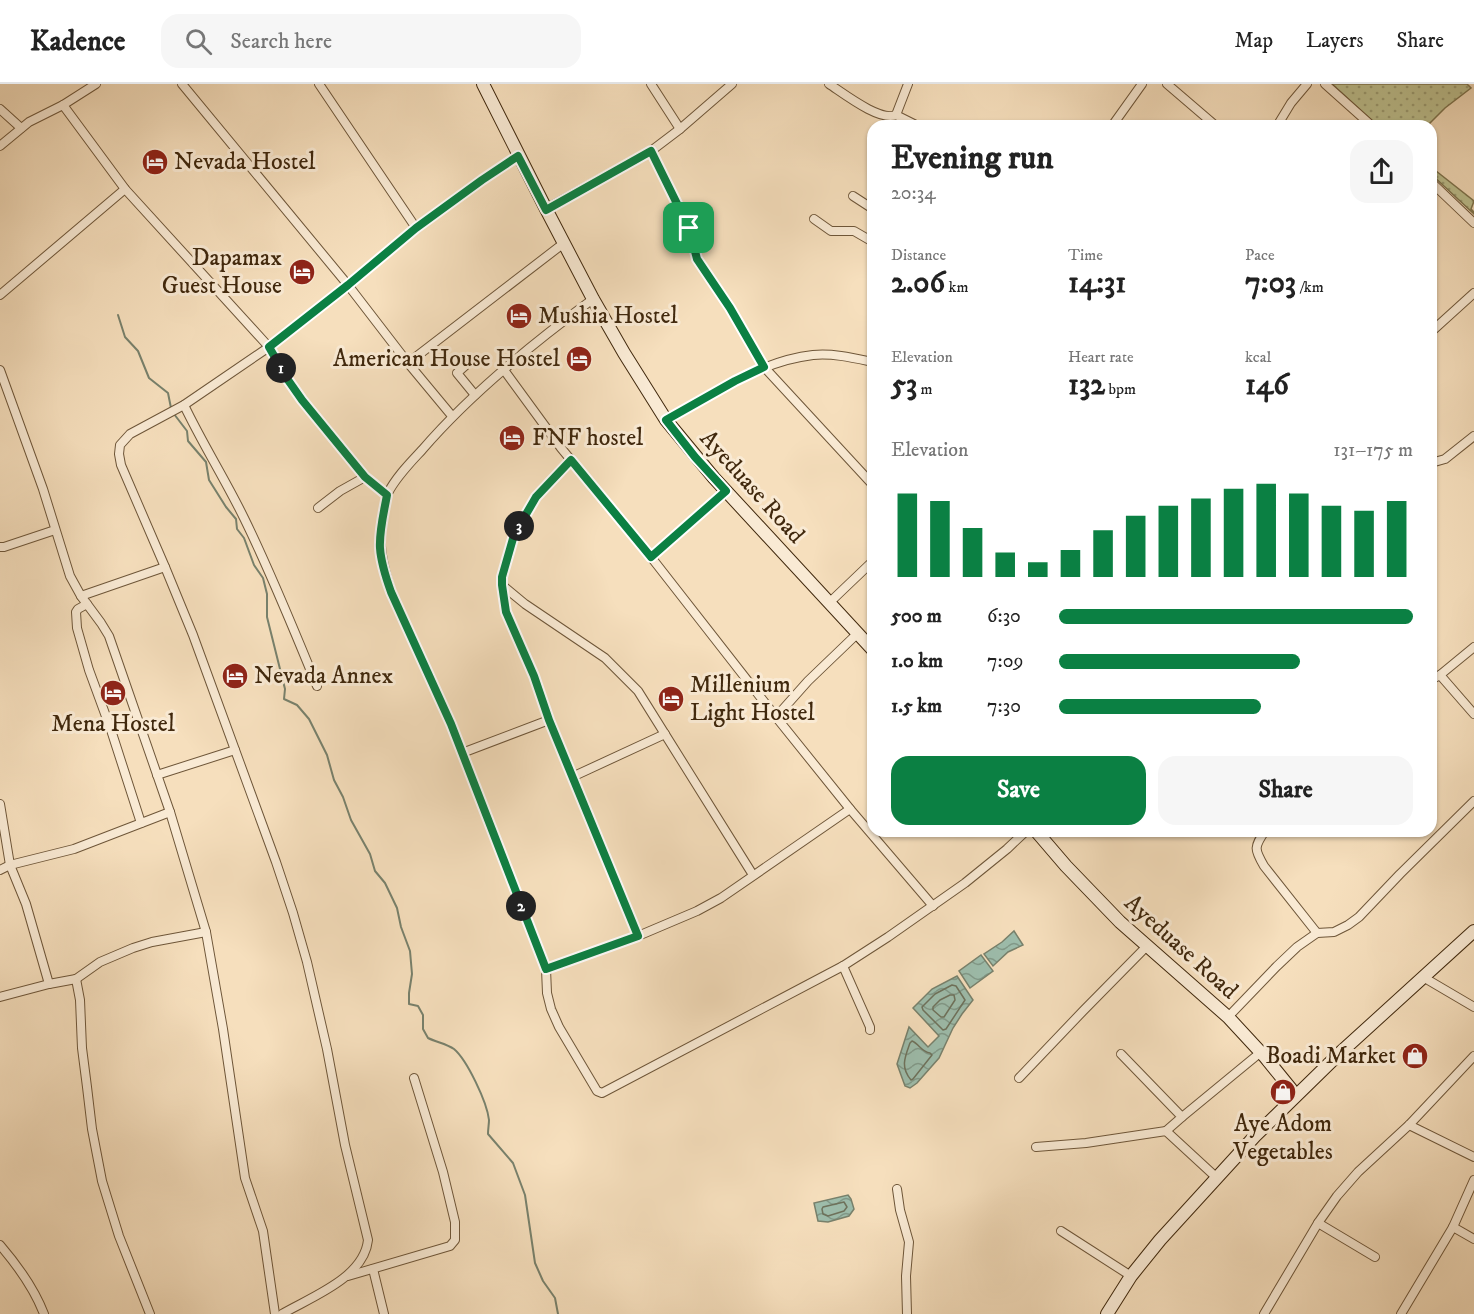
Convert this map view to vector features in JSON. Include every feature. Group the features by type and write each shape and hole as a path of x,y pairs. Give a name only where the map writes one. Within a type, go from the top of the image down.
{"street":[{"path":"0,146 21,128 96,84"},
{"path":"183,84 452,416"},
{"path":"319,84 416,228"},
{"name":"Ayeduase Road","path":"483,84 593,299 624,354 666,420 695,457 867,643"},
{"path":"651,84 680,129"},
{"path":"546,210 651,151 732,84"},
{"path":"829,84 884,117 896,115 906,120"},
{"path":"896,115 909,84"},
{"path":"1116,120 1142,84"},
{"path":"1167,84 1209,120"},
{"path":"1280,120 1290,103 1307,84"},
{"path":"1325,84 1365,120"},
{"path":"63,105 125,189 269,347 302,400 365,477 387,495"},
{"path":"0,110 21,128"},
{"path":"651,151 689,228 697,259 730,308 764,367 867,479"},
{"path":"282,1314 333,1286 346,1276 362,1259 368,1240 345,1145 327,1049 293,913 192,635 121,465 120,445 130,434 184,405 269,347 416,228 518,156"},
{"path":"1437,188 1474,223"},
{"path":"0,295 125,189"},
{"path":"853,196 867,205"},
{"path":"814,219 831,231 854,231 867,239"},
{"path":"408,363 564,243"},
{"path":"1437,324 1474,293"},
{"path":"593,299 553,329 475,395 452,416 412,461 387,495 380,547 391,592 451,724 546,969 547,993 551,1009 597,1091 602,1093 843,966 933,906 983,869 1019,837"},
{"path":"666,420 764,367 816,355 845,356 867,361"},
{"path":"462,359 466,365 457,373 475,395"},
{"path":"0,370 43,489 70,576 109,636 170,812 206,932 245,1178 263,1231 276,1314"},
{"path":"504,370 571,460 867,829"},
{"path":"184,405 263,556 317,686"},
{"path":"1437,462 1445,459 1474,436"},
{"path":"571,460 536,497 514,535 502,577 502,585 506,612 638,936"},
{"path":"318,508 340,491 365,477"},
{"path":"651,557 726,491"},
{"path":"0,547 55,530"},
{"path":"141,822 89,670 75,612 84,600 165,567"},
{"path":"829,603 867,567"},
{"path":"502,585 525,604 612,664 638,691 753,875"},
{"path":"776,717 808,681 858,633"},
{"path":"1437,677 1474,647"},
{"path":"1440,675 1474,714"},
{"path":"462,753 549,720"},
{"path":"572,777 665,734"},
{"path":"157,775 235,750"},
{"path":"1228,1017 1297,947 1317,933 1334,932 1359,917 1474,801"},
{"path":"0,804 10,865 26,904 49,984"},
{"path":"546,969 638,936 697,911 721,898 850,809"},
{"path":"0,870 10,865 74,849 170,812"},
{"path":"874,837 933,906"},
{"name":"Ayeduase Road","path":"1041,837 1095,897 1228,1017 1261,1052 1295,1096"},
{"path":"1261,837 1256,845 1257,854 1317,933"},
{"path":"0,997 76,979 100,962 152,942 206,932"},
{"path":"1107,1314 1131,1276 1166,1233 1248,1143 1295,1096 1474,932"},
{"path":"1019,1078 1147,946"},
{"path":"843,966 870,1030"},
{"path":"1423,977 1474,1007"},
{"path":"76,979 80,1000 82,1048 89,1108 102,1181 119,1236 150,1314"},
{"path":"1036,1148 1166,1131 1261,1052"},
{"path":"1121,1054 1182,1117"},
{"path":"1264,1314 1318,1223 1337,1196 1358,1172 1409,1125 1474,1056"},
{"path":"346,1276 450,1246 454,1240 455,1222 414,1078"},
{"path":"1409,1125 1474,1157"},
{"path":"1166,1131 1217,1178"},
{"path":"1401,1314 1453,1227 1474,1180"},
{"path":"897,1189 909,1242 906,1276 907,1314"},
{"path":"1318,1223 1375,1257"},
{"path":"1453,1227 1474,1239"},
{"path":"1060,1231 1131,1276"},
{"path":"0,1245 30,1283 44,1314"},
{"path":"373,1269 384,1314"}],"green space":[{"path":"1332,84 1467,84 1471,88 1433,120 1371,120"},
{"path":"1437,172 1474,201 1471,209 1474,214 1437,180"}],"water":[{"path":"1014,931 1023,945 1008,952 993,966 984,954"},
{"path":"981,955 993,971 970,988 959,971"},
{"path":"957,976 973,1000 953,1028 939,1058 917,1083 910,1088 905,1086 897,1064 909,1027 928,1047 939,1036 913,1008 932,989"},
{"path":"848,1195 854,1209 849,1216 828,1222 818,1221 814,1203"}],"waterway":[{"path":"118,315 125,337 138,351 149,378 168,393 171,408"},
{"path":"174,414 187,431 188,441 206,462 209,480 236,519 237,529 244,538 254,565 263,578 267,594 267,617 285,689 284,699 297,705 309,719 327,755 334,780 351,820 370,854 375,871 385,883 397,908 410,951 412,974 409,1004 418,1006 423,1015 423,1029 428,1038 454,1049 465,1062 485,1103 489,1120 488,1134 513,1163 525,1195 535,1263 543,1281 555,1298 558,1314"}],"place":[{"name":"Nevada Hostel","path":"155,162"},
{"name":"Dapamax Guest House","path":"302,272"},
{"name":"Mushia Hostel","path":"519,316"},
{"name":"American House Hostel","path":"579,359"},
{"name":"FNF hostel","path":"512,438"},
{"name":"Nevada Annex","path":"235,676"},
{"name":"Mena Hostel","path":"113,693"},
{"name":"Millenium Light Hostel","path":"671,699"},
{"name":"Boadi Market","path":"1415,1056"},
{"name":"Aye Adom Vegetables","path":"1283,1092"}],"route":[{"path":"651,151 689,228 697,259 730,308 764,367 666,420 726,491 651,557 571,460 536,497 514,535 502,577 506,612 638,936 546,969 451,724 391,592 380,547 387,495 365,477 302,400 269,347 416,228 518,156 546,210 651,151"}]}
